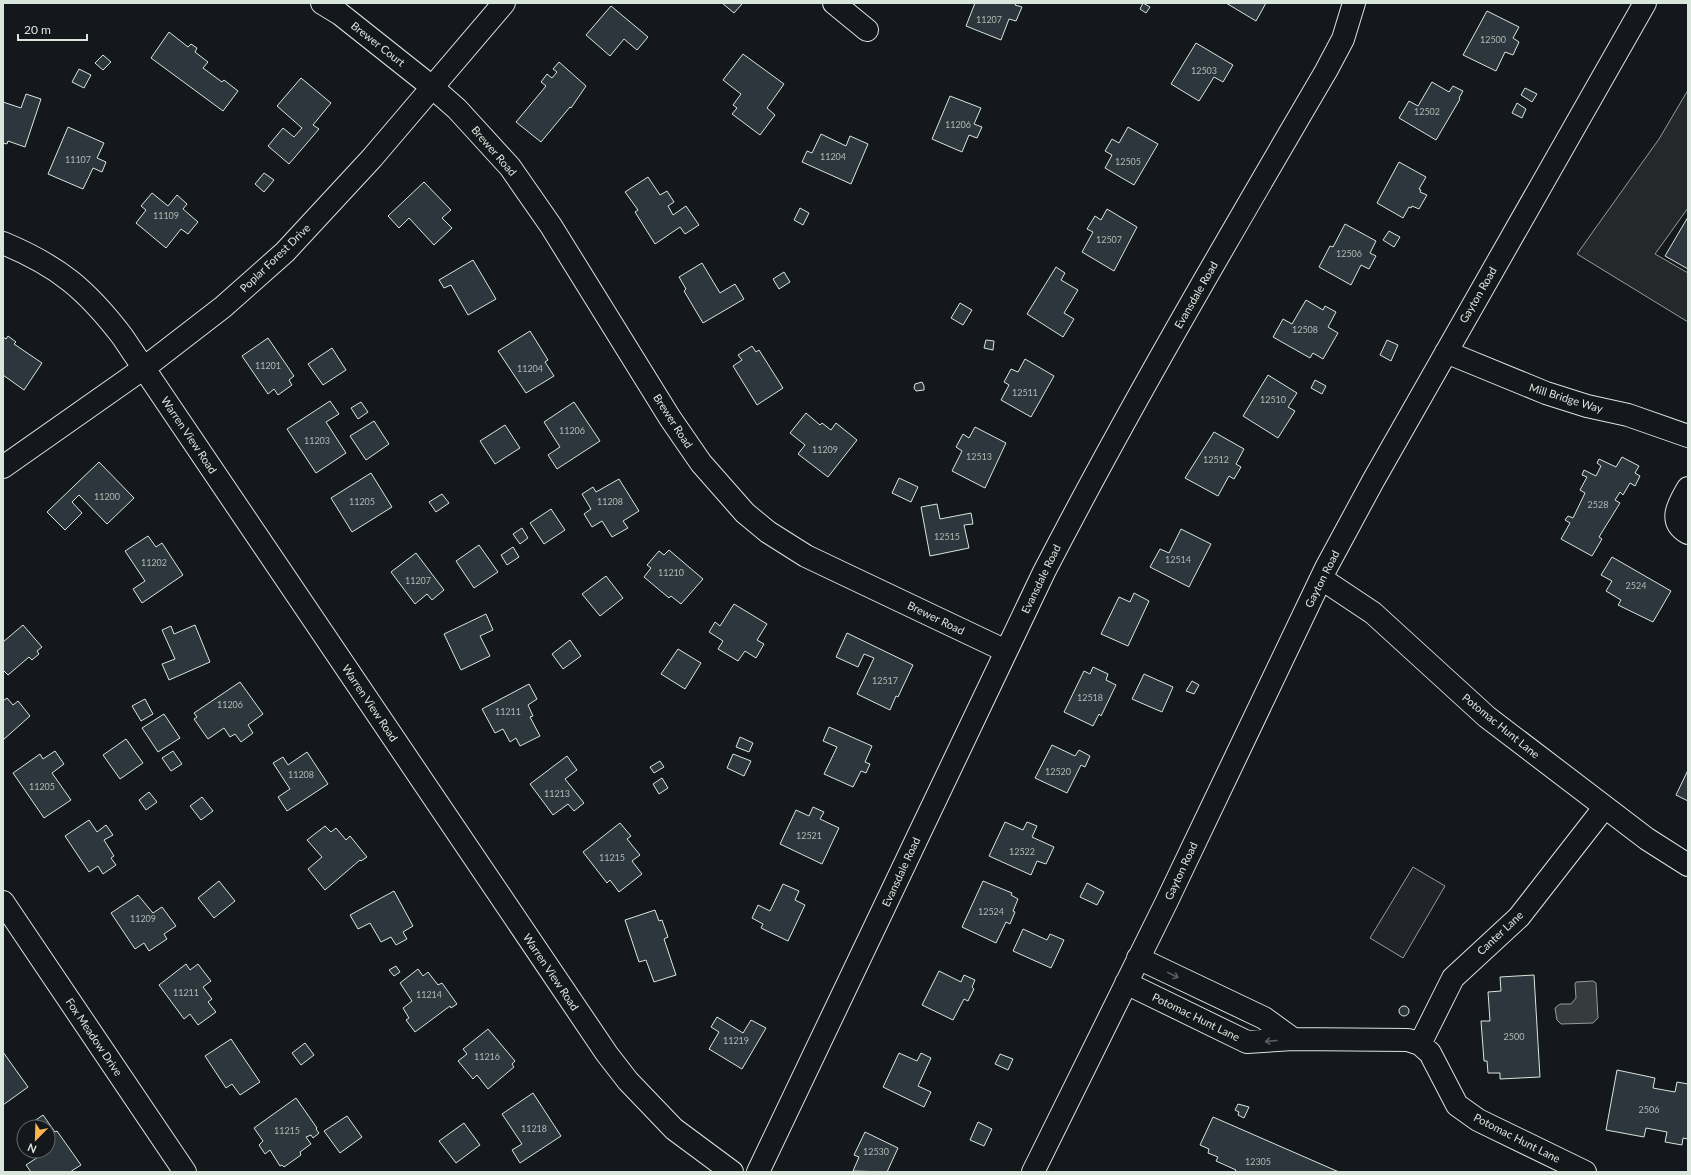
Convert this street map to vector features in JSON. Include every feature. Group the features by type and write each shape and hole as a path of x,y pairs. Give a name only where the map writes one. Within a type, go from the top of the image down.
{"street":[{"name":"Brewer Court","path":"322,3 340,14 432,87"},
{"name":"Poplar Forest Drive","path":"3,467 144,368 223,307 285,252 372,158 504,3"},
{"path":"834,3 867,30"},
{"name":"Evansdale Road","path":"758,1172 1044,572 1094,476 1181,320 1326,71 1343,39 1354,3"},
{"name":"Gayton Road","path":"1033,1172 1126,983 1280,661 1373,481 1645,3"},
{"name":"Brewer Road","path":"432,87 457,110 510,167 551,226 670,418 701,463 745,513 768,532 806,556 1006,651"},
{"name":"Warren View Road","path":"3,243 45,262 75,284 100,307 144,368 607,1054 628,1081 674,1129 732,1172"},
{"name":"Mill Bridge Way","path":"1446,352 1546,393 1588,406 1628,415 1688,436"},
{"path":"1688,488 1676,508 1676,519 1684,531 1688,533"},
{"name":"Potomac Hunt Lane","path":"1322,579 1374,613 1487,717 1604,808 1647,839 1688,865"},
{"name":"Canter Lane","path":"1420,1044 1454,978 1519,916 1604,808"},
{"name":"Fox Meadow Drive","path":"3,902 185,1172"},
{"path":"1138,958 1264,1018 1293,1039"},
{"name":"Potomac Hunt Lane","path":"1126,983 1247,1042 1293,1039 1408,1040 1420,1044 1430,1053 1457,1105 1478,1120 1585,1172"}],"shaded area":[{"path":"1688,90 1688,208 1655,254 1688,273 1688,322 1577,254 1659,139"},
{"path":"1413,867 1445,886 1403,958 1370,938"},
{"path":"1593,981 1596,983 1598,1018 1593,1023 1561,1024 1557,1020 1555,1008 1560,1004 1571,1004 1576,998 1576,982"}],"building":[{"path":"722,3 741,3 742,4 734,13"},
{"path":"975,3 1016,3 1015,5 1022,7 1016,21 1009,19 1001,40 966,26"},
{"path":"1143,3 1150,7 1146,13 1140,9"},
{"path":"1226,3 1266,3 1256,21"},
{"path":"611,6 648,37 637,50 624,39 610,56 586,35"},
{"path":"1487,11 1519,27 1513,38 1519,42 1513,55 1505,52 1496,71 1463,55"},
{"path":"169,32 188,47 191,44 197,48 195,52 208,62 203,68 222,82 224,80 238,91 223,111 151,58"},
{"path":"1196,43 1233,65 1223,82 1214,77 1199,101 1171,84"},
{"path":"743,54 784,84 767,108 775,115 760,135 732,114 737,108 733,105 741,94 723,80"},
{"path":"103,55 111,62 103,70 95,63"},
{"path":"559,62 586,86 571,108 570,107 541,142 516,122 546,86 541,82 547,74 552,78 557,72 553,69"},
{"path":"79,69 91,75 84,88 72,82"},
{"path":"301,78 331,103 313,125 319,129 289,164 268,146 283,128 294,137 302,128 277,106"},
{"path":"1432,82 1449,92 1453,86 1463,91 1459,98 1460,99 1436,140 1399,118 1409,101 1418,106"},
{"path":"1525,88 1537,94 1532,102 1521,95"},
{"path":"26,94 41,99 25,147 8,141 7,144 3,143 3,102 21,108"},
{"path":"950,96 981,108 974,124 982,127 977,138 969,135 962,152 932,139"},
{"path":"1517,103 1526,109 1522,118 1512,113"},
{"path":"68,127 104,143 97,158 106,162 102,172 93,168 83,189 48,174"},
{"path":"1128,127 1158,144 1134,185 1105,168 1112,155 1105,151 1112,139 1119,143"},
{"path":"821,134 846,146 850,136 868,144 851,184 802,162 807,151 812,153"},
{"path":"1399,162 1426,177 1419,189 1421,190 1420,192 1427,195 1419,209 1412,206 1411,208 1409,207 1403,218 1377,203"},
{"path":"264,173 274,180 264,192 255,184"},
{"path":"648,177 660,195 667,191 674,202 668,206 673,215 686,206 699,225 685,234 680,227 655,244 635,212 638,210 625,192"},
{"path":"424,182 451,210 442,218 452,228 434,245 409,218 399,228 388,216"},
{"path":"152,193 168,206 177,195 187,204 183,209 198,222 188,234 181,229 166,248 136,223 146,210 141,206"},
{"path":"800,208 809,213 803,225 794,220"},
{"path":"1107,209 1137,227 1114,271 1082,252 1093,232 1087,229 1095,216 1101,220"},
{"path":"1688,217 1688,269 1665,256"},
{"path":"1345,224 1376,241 1370,253 1376,256 1369,269 1361,265 1351,285 1319,267 1330,246 1333,247"},
{"path":"1389,231 1400,237 1394,247 1383,240"},
{"path":"473,260 496,299 468,315 451,285 444,288 439,280"},
{"path":"702,263 720,293 735,284 744,299 703,323 684,291 686,289 679,277"},
{"path":"1056,267 1065,273 1061,280 1078,290 1064,313 1074,319 1063,337 1027,314"},
{"path":"784,272 790,282 779,289 773,279"},
{"path":"1306,300 1323,310 1325,306 1336,312 1328,327 1338,333 1323,359 1313,353 1310,358 1273,337 1283,319 1292,324"},
{"path":"960,303 972,310 963,325 951,318"},
{"path":"530,331 548,360 545,362 554,376 526,393 498,351"},
{"path":"8,336 16,342 14,344 42,363 24,390 3,375 3,337 6,339"},
{"path":"268,338 294,376 289,380 292,385 278,395 274,389 268,394 242,356"},
{"path":"986,340 994,341 993,350 984,348"},
{"path":"1387,340 1398,345 1391,361 1380,355"},
{"path":"752,346 756,352 759,350 783,388 757,405 733,366 742,360 738,355"},
{"path":"332,348 346,370 323,385 308,364"},
{"path":"1025,359 1054,376 1031,417 1001,400 1009,385 1004,382 1011,369 1018,372"},
{"path":"1268,375 1297,393 1288,407 1295,411 1278,438 1243,416"},
{"path":"1315,380 1326,386 1322,394 1311,388"},
{"path":"922,382 924,390 916,391 914,388 915,384"},
{"path":"330,401 339,414 326,422 346,453 316,473 287,429"},
{"path":"361,402 368,412 358,419 351,408"},
{"path":"574,402 600,441 557,469 548,455 560,447 544,422"},
{"path":"806,413 820,425 822,423 831,430 836,423 857,440 828,477 798,454 805,445 790,433"},
{"path":"374,421 389,444 366,460 350,436"},
{"path":"505,425 520,448 495,464 480,441"},
{"path":"975,427 1006,443 985,488 952,471 962,451 956,447 963,434 969,438"},
{"path":"1214,432 1244,449 1236,464 1241,467 1234,479 1229,476 1218,496 1185,478"},
{"path":"1622,457 1639,466 1635,473 1640,476 1635,486 1630,483 1623,495 1620,492 1615,500 1620,503 1599,537 1602,539 1592,556 1561,539 1570,523 1565,520 1568,516 1573,518 1585,493 1580,490 1587,477 1582,475 1584,470 1596,476 1601,466 1597,463 1599,459 1616,467"},
{"path":"99,462 134,498 107,524 79,495 72,502 82,513 65,530 47,512"},
{"path":"371,473 392,507 352,532 331,498"},
{"path":"899,478 918,487 911,502 892,493"},
{"path":"619,479 639,511 623,521 628,528 612,537 602,521 592,527 584,514 591,509 582,494 593,487 596,492"},
{"path":"442,494 449,503 436,512 429,502"},
{"path":"937,504 940,519 971,513 973,524 964,525 969,548 930,556 921,507"},
{"path":"551,509 565,530 544,544 530,523"},
{"path":"522,528 528,538 520,544 513,534"},
{"path":"1181,529 1211,544 1189,587 1150,567 1160,549 1169,553"},
{"path":"148,536 156,547 162,543 183,575 142,603 133,589 145,581 125,551"},
{"path":"479,545 498,572 474,588 456,561"},
{"path":"513,547 519,557 507,565 501,555"},
{"path":"669,550 703,579 681,604 671,596 669,598 644,577 651,568 647,565 659,551 664,555"},
{"path":"416,553 444,590 432,600 427,594 415,604 391,572"},
{"path":"1612,557 1671,591 1653,622 1618,605 1621,600 1606,591 1612,581 1601,575"},
{"path":"606,576 623,598 600,616 582,594"},
{"path":"1134,593 1149,601 1128,646 1101,634 1119,597 1130,602"},
{"path":"734,604 767,624 757,640 764,644 756,658 745,651 738,661 718,649 723,641 709,632 715,622 720,626"},
{"path":"486,614 493,630 480,636 490,656 461,670 444,634"},
{"path":"23,625 42,647 37,651 39,654 32,660 29,657 8,675 3,670 3,642"},
{"path":"195,625 210,662 169,680 162,664 175,659 162,630 171,626 174,634"},
{"path":"847,633 913,665 898,697 896,696 890,710 857,694 874,658 864,654 858,667 836,657"},
{"path":"570,640 581,656 563,669 552,654"},
{"path":"678,649 701,663 685,689 661,674"},
{"path":"1093,667 1108,674 1106,680 1116,685 1101,716 1099,714 1093,726 1064,712 1084,671 1090,674"},
{"path":"1144,674 1173,687 1162,712 1132,699"},
{"path":"1192,681 1199,685 1194,694 1186,691"},
{"path":"240,682 263,714 248,725 253,733 241,742 235,734 230,737 224,728 208,739 194,719 197,717 194,713"},
{"path":"529,684 537,699 528,705 533,716 530,717 540,736 520,746 516,738 510,742 503,729 495,733 482,709"},
{"path":"7,698 13,705 18,701 30,716 3,740 3,701"},
{"path":"145,699 153,714 141,721 132,706"},
{"path":"164,714 180,738 158,752 142,728"},
{"path":"829,727 872,746 865,762 870,764 866,773 861,771 853,787 824,774 837,747 823,741"},
{"path":"740,737 753,743 749,752 736,747"},
{"path":"126,739 143,763 120,779 103,755"},
{"path":"1052,745 1075,756 1079,750 1090,756 1085,767 1081,765 1067,793 1035,778"},
{"path":"55,751 64,764 52,773 71,800 44,818 13,773 40,754 43,759"},
{"path":"173,751 182,764 171,771 162,758"},
{"path":"307,752 328,784 287,811 278,797 290,789 273,763 283,757 288,765"},
{"path":"733,754 751,761 744,776 727,768"},
{"path":"567,756 577,770 565,779 584,803 574,811 568,804 553,815 530,784"},
{"path":"660,761 664,767 654,773 650,767"},
{"path":"1688,770 1688,801 1676,795"},
{"path":"662,778 668,788 659,794 653,784"},
{"path":"149,792 157,802 146,810 139,800"},
{"path":"202,797 213,811 201,820 190,806"},
{"path":"813,807 824,812 820,819 839,828 822,864 780,844 796,810 809,816"},
{"path":"89,820 97,832 106,825 113,835 104,840 114,856 111,858 116,865 103,874 98,866 89,872 65,836"},
{"path":"1005,822 1023,830 1027,822 1037,826 1032,837 1054,847 1046,864 1037,861 1031,875 989,856"},
{"path":"620,823 631,836 627,839 640,855 632,861 642,874 619,892 610,880 607,883 583,852"},
{"path":"325,826 331,832 336,828 346,840 350,836 367,857 361,861 360,860 325,890 308,869 322,857 307,840"},
{"path":"219,881 235,901 214,918 198,898"},
{"path":"983,881 1012,893 1011,895 1018,899 1010,924 1006,922 996,943 962,927"},
{"path":"1087,883 1104,892 1097,905 1080,897"},
{"path":"783,884 799,891 795,900 805,905 788,941 761,928 763,924 752,918 758,905 770,911"},
{"path":"394,891 413,926 403,932 407,939 396,945 391,937 381,942 370,923 358,929 350,915"},
{"path":"138,895 153,913 162,907 176,926 164,934 167,939 149,951 144,943 135,949 111,913"},
{"path":"655,910 659,921 662,920 668,937 664,939 676,975 654,982 646,960 639,962 625,920"},
{"path":"1023,929 1047,940 1050,934 1064,940 1051,968 1013,951"},
{"path":"186,964 190,970 198,964 211,981 203,987 212,999 208,1002 216,1012 198,1025 190,1014 184,1019 159,985"},
{"path":"396,966 400,972 394,976 389,970"},
{"path":"418,969 423,976 428,972 438,985 442,983 457,1004 451,1008 450,1006 415,1032 406,1020 409,1018 403,1008 412,1001 400,983"},
{"path":"939,971 961,982 964,975 975,980 972,987 974,989 968,1001 964,999 953,1020 922,1005"},
{"path":"1534,975 1540,1077 1500,1079 1500,1073 1488,1073 1487,1061 1484,1061 1481,1021 1490,1021 1488,992 1501,991 1500,977"},
{"path":"1402,1006 1406,1006 1408,1007 1408,1015 1402,1016 1399,1013 1399,1009"},
{"path":"717,1017 743,1033 751,1020 766,1028 742,1069 709,1049 719,1032 711,1027"},
{"path":"488,1029 515,1061 512,1064 514,1067 488,1089 477,1075 473,1079 458,1061 467,1054 463,1049"},
{"path":"231,1039 260,1082 240,1095 232,1084 226,1088 205,1056"},
{"path":"305,1043 314,1055 301,1065 292,1053"},
{"path":"3,1052 28,1087 3,1105"},
{"path":"899,1053 917,1061 921,1053 931,1058 918,1086 931,1092 924,1107 883,1087"},
{"path":"1000,1054 1013,1059 1008,1070 995,1064"},
{"path":"1617,1070 1655,1078 1653,1088 1675,1092 1677,1082 1688,1084 1688,1139 1683,1138 1682,1145 1665,1142 1667,1132 1646,1128 1644,1137 1606,1130"},
{"path":"533,1093 561,1136 520,1163 512,1150 522,1144 502,1114"},
{"path":"296,1098 319,1133 313,1138 311,1135 306,1137 311,1144 300,1152 301,1155 284,1167 282,1165 280,1166 270,1150 265,1154 259,1145 263,1141 254,1128"},
{"path":"1238,1104 1249,1107 1244,1118 1238,1115 1239,1112 1235,1110"},
{"path":"43,1115 46,1119 37,1119"},
{"path":"347,1116 362,1137 340,1153 324,1131"},
{"path":"1213,1117 1339,1172 1235,1172 1236,1170 1216,1161 1218,1157 1208,1153 1209,1149 1200,1145"},
{"path":"978,1122 992,1129 984,1146 970,1140"},
{"path":"464,1123 480,1145 456,1163 439,1141"},
{"path":"57,1131 81,1165 70,1172 31,1172 26,1165 35,1159 56,1159"},
{"path":"865,1132 898,1148 887,1172 853,1171 859,1157 854,1155"}]}
